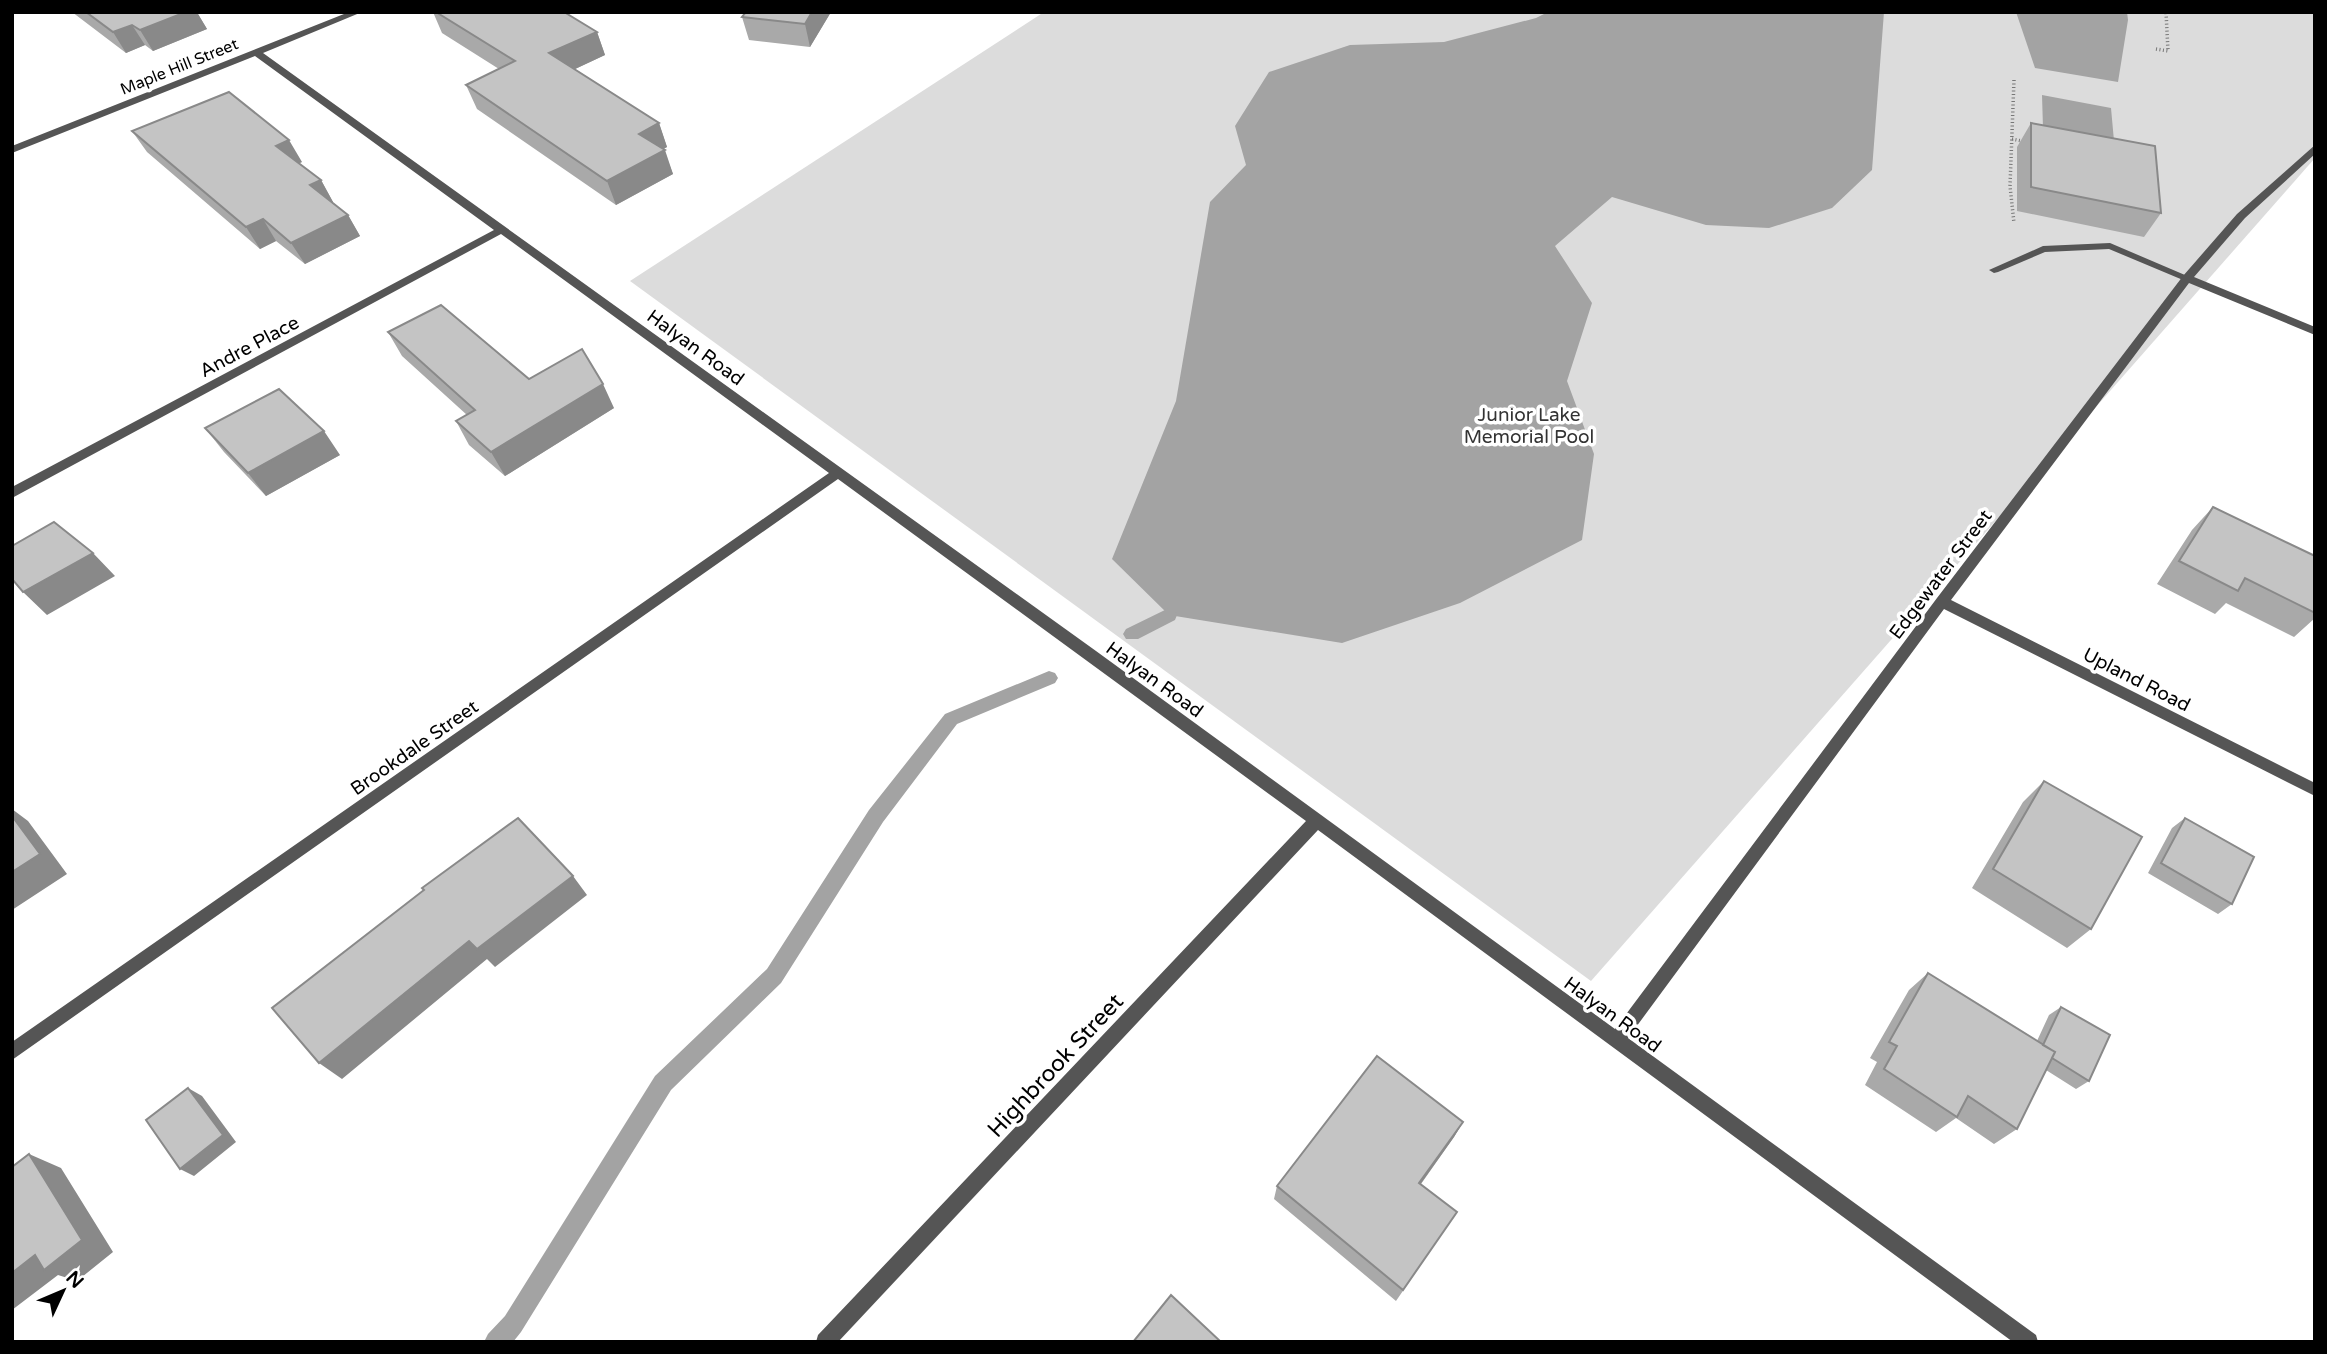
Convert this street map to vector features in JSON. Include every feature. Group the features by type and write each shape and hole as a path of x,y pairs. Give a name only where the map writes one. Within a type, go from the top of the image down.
{"street":[{"name":"Maple Hill Street","path":"12,150 358,12"},
{"name":"Halyan Road","path":"255,52 1317,820 2029,1342"},
{"name":"Edgewater Street","path":"1616,1041 1942,602 2188,278 2241,216 2315,148"},
{"name":"Andre Place","path":"12,493 501,230"},
{"path":"1994,270 2043,249 2109,246 2315,331"},
{"name":"Brookdale Street","path":"12,1052 838,473"},
{"name":"Upland Road","path":"1942,602 2315,790"},
{"name":"Highbrook Street","path":"825,1342 1317,820"}],"path":[{"path":"2156,49 2168,51 2166,12"},
{"path":"2010,186 2014,80"},
{"path":"2012,139 2039,144"}],"green space":[{"name":"Junior Lake Memorial Pool","path":"1044,12 2315,12 2315,158 1591,981 630,281"}],"shaded area":[{"path":"1548,12 1884,12 1872,170 1832,208 1769,228 1706,225 1612,197 1555,246 1592,303 1567,381 1594,454 1582,540 1460,603 1342,643 1169,615 1112,559 1176,401 1210,202 1246,165 1235,126 1269,72 1350,45 1444,42 1536,18"},
{"path":"2016,12 2127,12 2118,82 2035,68"},
{"path":"2042,95 2111,108 2114,141 2043,128"}],"building":[{"path":"86,12 186,12 140,30 132,25 113,32"},
{"path":"436,12 564,12 597,32 549,53 659,123 639,134 665,150 607,181 466,85 515,61"},
{"path":"746,12 812,12 805,24 742,17"},
{"path":"229,92 289,140 276,146 321,180 310,185 348,215 291,243 263,219 246,227 132,131"},
{"path":"2031,123 2155,146 2161,213 2031,187"},
{"path":"441,305 529,379 582,349 603,384 491,452 456,421 475,410 388,332"},
{"path":"279,389 324,431 248,473 205,428"},
{"path":"2213,507 2315,556 2315,613 2245,578 2238,591 2179,561"},
{"path":"54,522 93,553 23,592 12,579 12,546"},
{"path":"2044,781 2142,837 2091,929 1993,869"},
{"path":"12,816 40,854 12,872"},
{"path":"518,818 573,876 477,949 469,941 319,1063 272,1008 424,890 422,888"},
{"path":"2185,818 2254,857 2232,904 2161,863"},
{"path":"1928,973 2055,1052 2017,1129 1968,1096 1957,1117 1884,1069 1897,1046 1889,1042"},
{"path":"2061,1007 2110,1035 2089,1081 2052,1058 2055,1052 2043,1045"},
{"path":"1377,1056 1463,1122 1419,1183 1457,1212 1403,1290 1277,1186"},
{"path":"188,1088 223,1135 180,1169 146,1120"},
{"path":"29,1154 82,1240 44,1270 35,1255 12,1273 12,1167"},
{"path":"1171,1295 1221,1342 1133,1342"}],"waterway":[{"path":"1132,634 1169,615"},
{"path":"496,1342 513,1324 663,1083 774,976 876,816 951,719 1049,678"}]}
